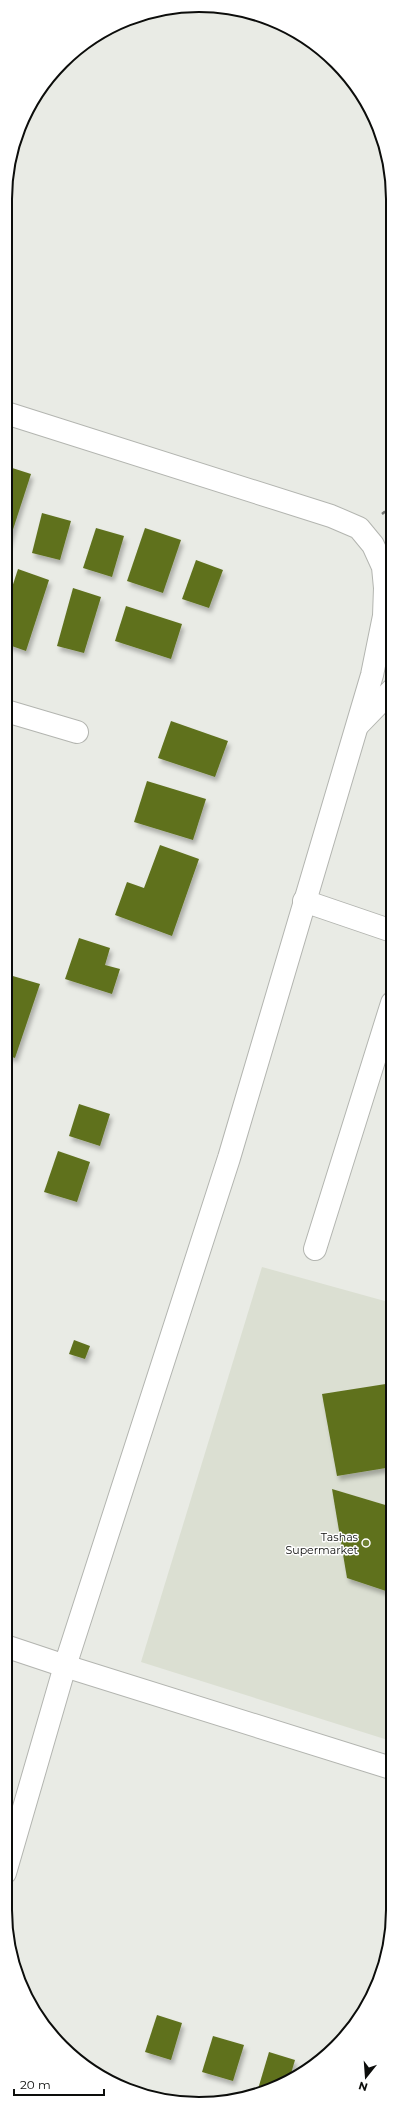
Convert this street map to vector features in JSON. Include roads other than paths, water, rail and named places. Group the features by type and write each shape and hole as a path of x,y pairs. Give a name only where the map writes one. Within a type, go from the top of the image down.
{"street":[{"path":"12,415 332,516 359,528 373,545 380,562 385,588 384,616 359,724 304,901 229,1158 66,1666 12,1849"},
{"path":"359,724 386,696"},
{"path":"12,713 77,732"},
{"path":"304,901 386,929"},
{"path":"315,1249 386,1022"},
{"path":"12,1648 386,1766"}],"place":[{"name":"Tashas Supermarket","path":"366,1543"}]}
